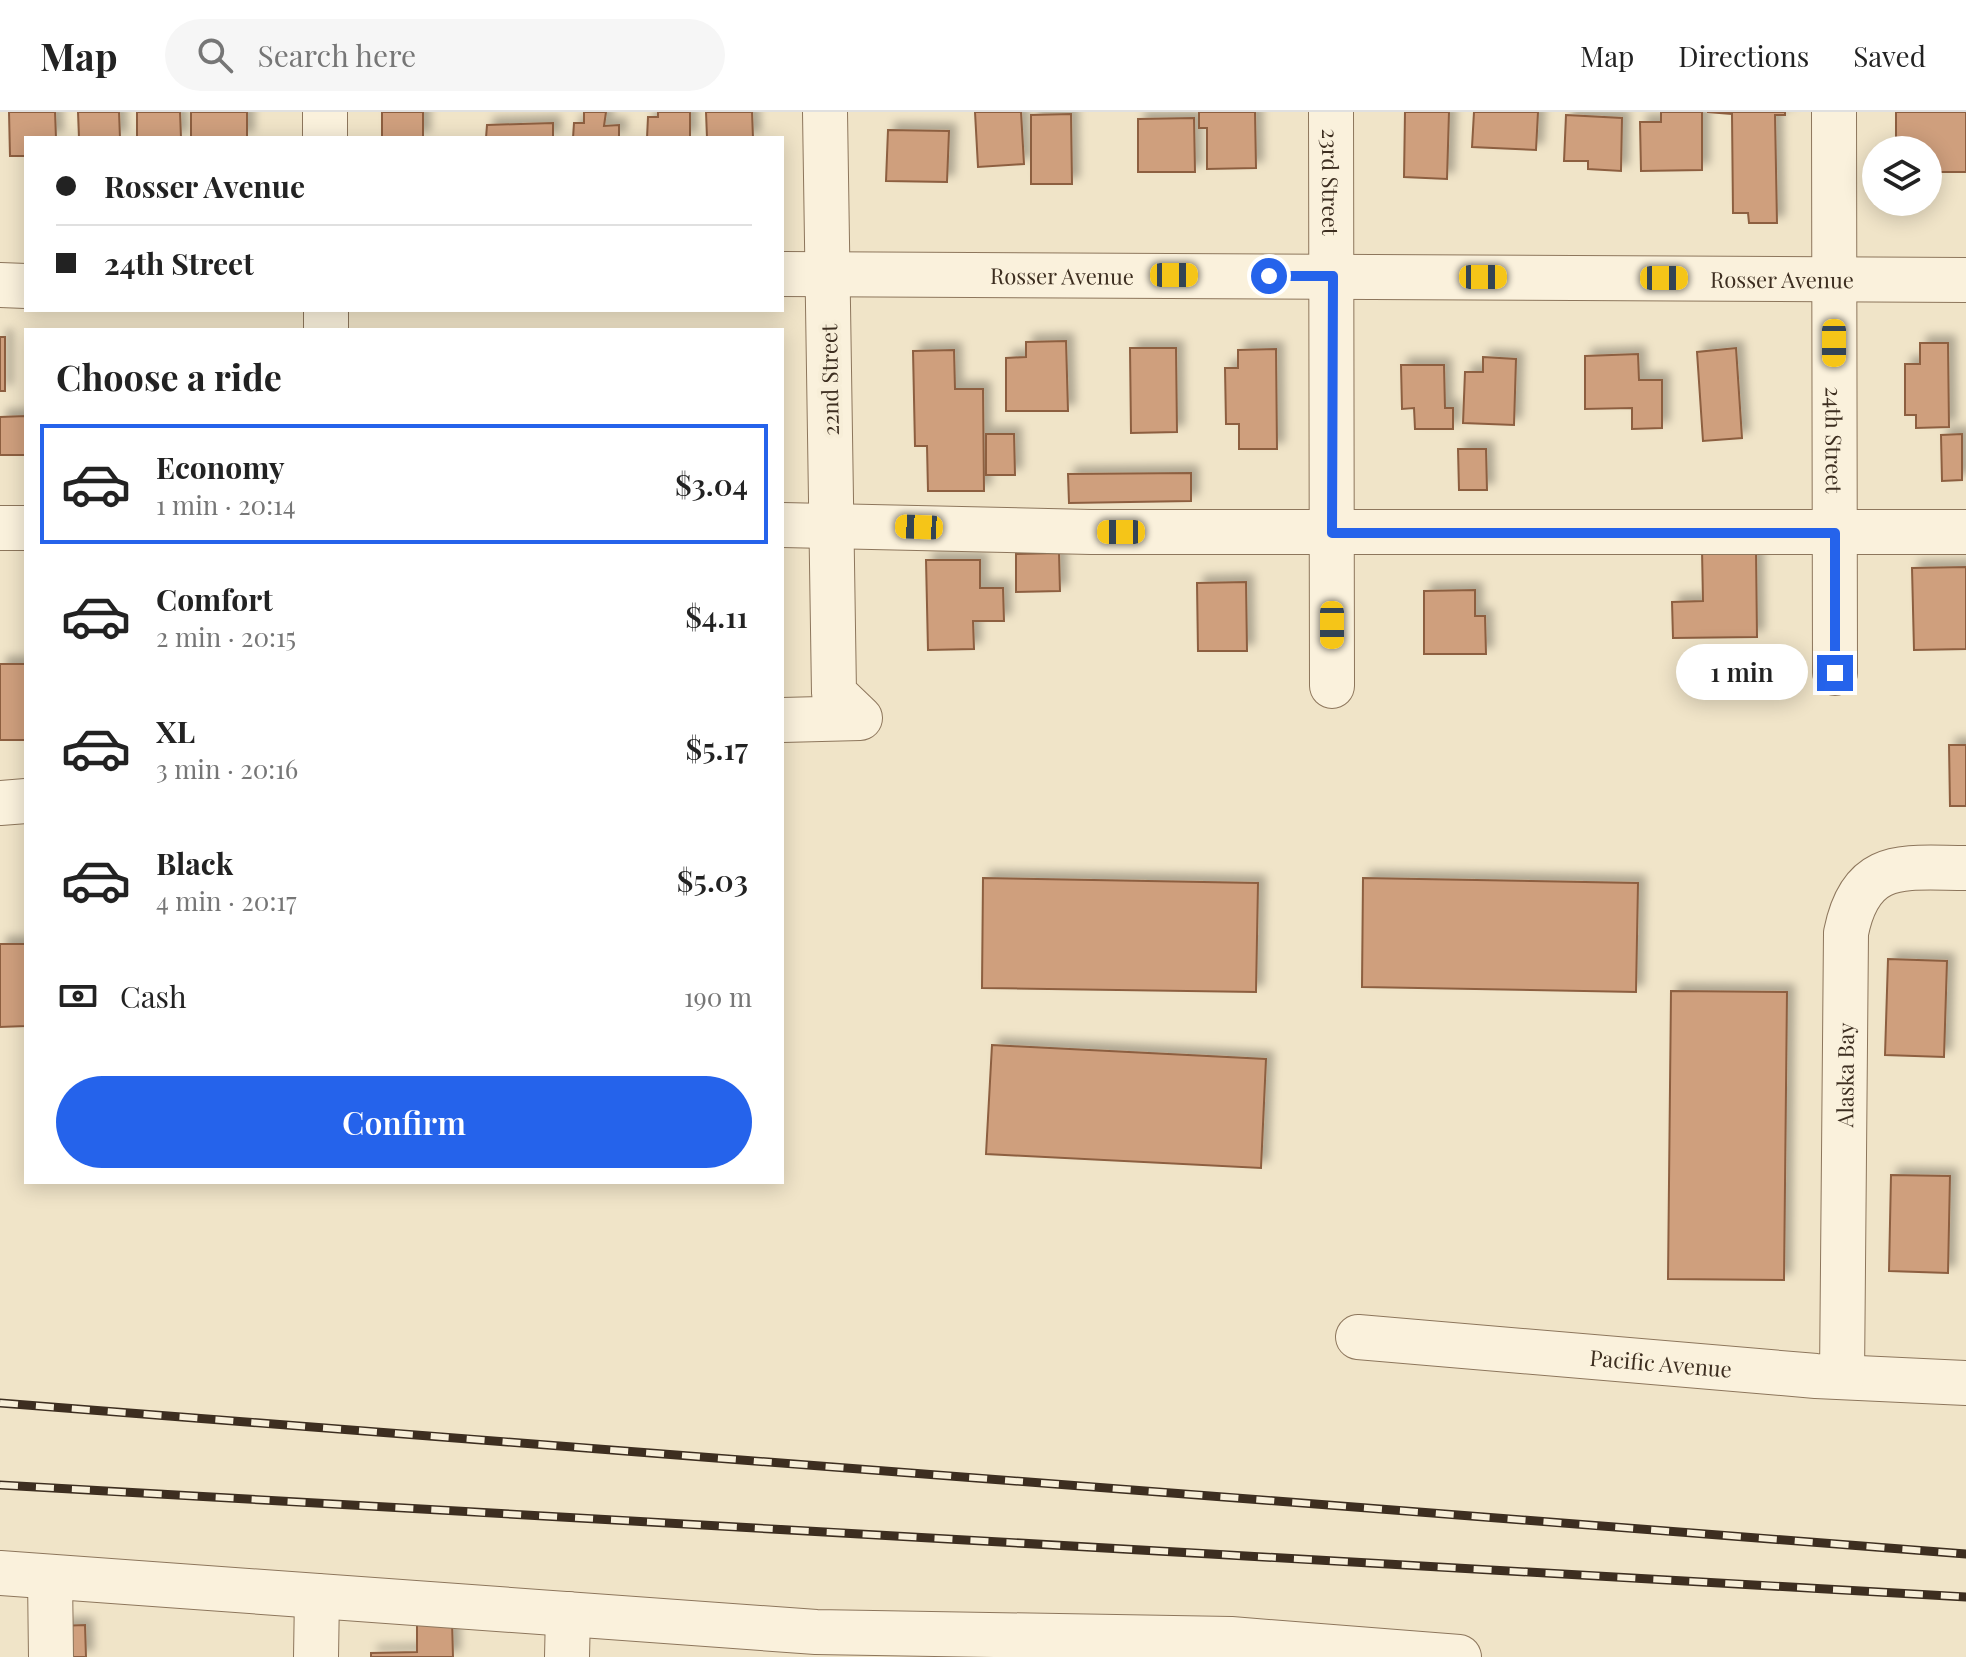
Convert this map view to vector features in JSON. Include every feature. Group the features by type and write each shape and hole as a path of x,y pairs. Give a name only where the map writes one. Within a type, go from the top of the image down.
{"street":[{"path":"325,112 325,136"},
{"name":"22nd Street","path":"784,720 860,718 834,693 825,112"},
{"name":"23rd Street","path":"1331,112 1332,686"},
{"name":"24th Street","path":"1834,112 1835,673"},
{"name":"Rosser Avenue","path":"784,274 1966,280"},
{"path":"0,285 24,286"},
{"path":"784,525 1091,532 1966,532"},
{"path":"0,528 24,528"},
{"path":"0,803 24,801"},
{"name":"Alaska Bay","path":"1842,1377 1846,933 1852,905 1865,884 1887,870 1966,868"},
{"name":"Pacific Avenue","path":"1358,1337 1842,1377 1966,1383"},
{"path":"0,1573 568,1614 816,1644 1074,1646 1231,1639 1330,1653 1459,1657"},
{"path":"50,1577 51,1657"},
{"path":"316,1657 317,1596"},
{"path":"567,1657 568,1614"}],"building":[{"path":"9,112 55,112 56,136 24,136 24,156 10,156"},
{"path":"78,112 119,112 120,136 79,136"},
{"path":"137,112 180,112 181,136 137,136"},
{"path":"191,112 247,112 247,136 191,136"},
{"path":"382,112 423,112 423,136 382,136"},
{"path":"584,112 606,112 604,126 619,125 619,136 573,136 574,123 584,123"},
{"path":"658,112 690,112 690,136 647,136 648,117 658,117"},
{"path":"706,112 752,112 753,136 707,136"},
{"path":"975,112 1021,112 1024,164 978,167"},
{"path":"1199,112 1255,112 1256,168 1207,169 1207,128 1199,128"},
{"path":"1405,112 1449,112 1447,179 1404,177"},
{"path":"1474,112 1538,112 1536,150 1472,147"},
{"path":"1661,112 1702,112 1702,170 1641,171 1640,122 1661,122"},
{"path":"1707,112 1785,112 1785,115 1775,115 1777,223 1749,223 1748,213 1733,213 1732,114"},
{"path":"1896,112 1966,112 1966,172 1942,172 1942,136 1896,136"},
{"path":"1071,114 1072,184 1031,184 1031,115"},
{"path":"1566,115 1622,118 1621,171 1588,169 1588,161 1564,161"},
{"path":"1194,118 1195,172 1138,172 1138,119"},
{"path":"553,123 553,136 486,136 487,125"},
{"path":"888,130 949,131 947,182 886,181"},
{"path":"0,337 5,337 5,391 0,391"},
{"path":"1066,341 1068,411 1006,411 1006,358 1026,357 1026,342"},
{"path":"1920,343 1948,343 1949,427 1916,428 1916,415 1905,415 1905,364 1920,364"},
{"path":"1130,348 1176,348 1177,432 1131,433"},
{"path":"1736,348 1742,438 1703,441 1697,352"},
{"path":"1276,349 1277,449 1239,449 1239,424 1226,424 1225,368 1238,368 1238,350"},
{"path":"954,350 955,389 983,389 984,491 928,491 927,446 915,446 913,351"},
{"path":"1638,354 1639,380 1662,380 1662,428 1632,429 1632,408 1585,409 1585,356"},
{"path":"1483,357 1516,359 1514,425 1463,423 1465,372 1483,372"},
{"path":"1401,365 1444,365 1445,408 1453,408 1453,429 1415,429 1414,408 1402,409"},
{"path":"24,416 24,455 0,455 0,417"},
{"path":"986,434 1014,434 1015,475 986,475"},
{"path":"1962,434 1962,480 1942,481 1941,435"},
{"path":"1458,449 1486,449 1487,490 1459,490"},
{"path":"1191,473 1191,501 1069,503 1068,474"},
{"path":"1702,550 1756,550 1757,637 1673,638 1672,602 1703,601"},
{"path":"1059,553 1060,591 1016,592 1016,554"},
{"path":"926,560 980,560 980,588 1003,588 1004,621 973,621 974,649 928,650"},
{"path":"1966,567 1966,649 1914,650 1912,568"},
{"path":"1246,582 1247,651 1198,651 1197,583"},
{"path":"1475,590 1475,616 1485,616 1486,654 1424,654 1424,591"},
{"path":"0,664 24,664 24,740 0,740"},
{"path":"1949,745 1966,745 1966,806 1950,806"},
{"path":"983,878 1258,883 1256,992 982,988"},
{"path":"1363,878 1638,883 1636,992 1362,987"},
{"path":"0,944 24,944 24,1026 0,1027"},
{"path":"1888,959 1947,961 1944,1057 1885,1055"},
{"path":"1671,991 1787,992 1784,1280 1668,1279"},
{"path":"992,1045 1266,1059 1261,1168 986,1154"},
{"path":"1891,1175 1950,1176 1948,1273 1889,1271"},
{"path":"417,1621 452,1621 453,1657 371,1657 371,1653 417,1652"},
{"path":"85,1625 86,1657 57,1657 57,1626"}],"railway":[{"path":"0,1403 1966,1554"},
{"path":"0,1485 1966,1597"}],"route":[{"path":"1269,276 1333,276 1332,533 1835,533 1835,673"}]}
